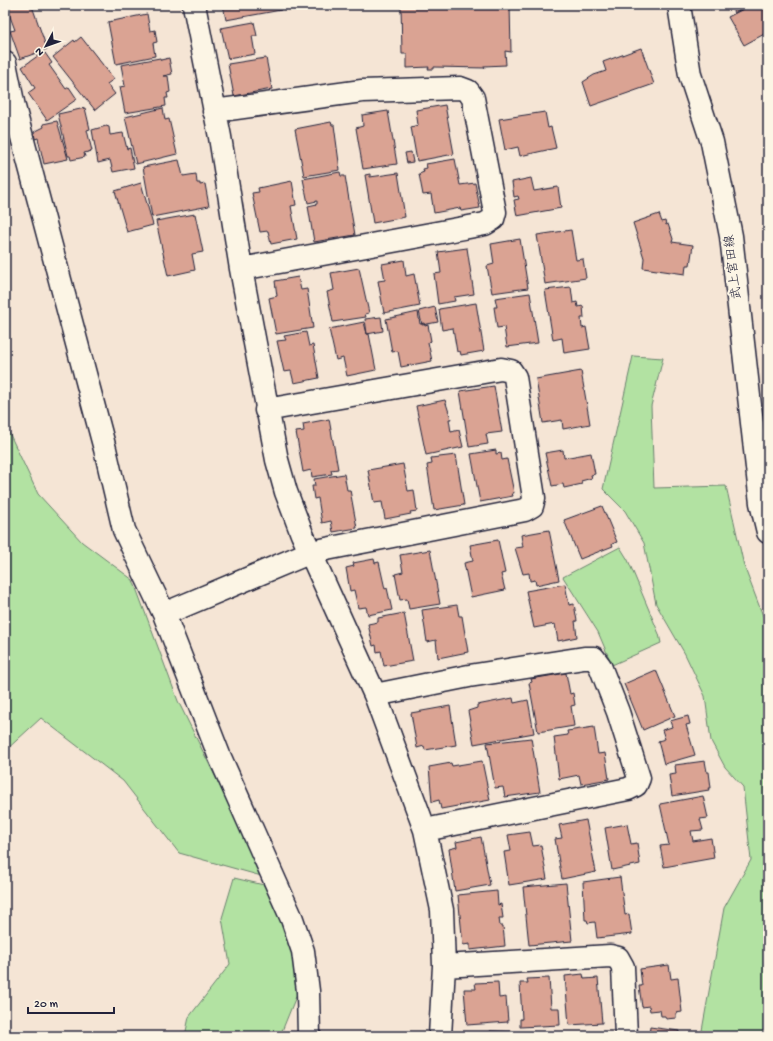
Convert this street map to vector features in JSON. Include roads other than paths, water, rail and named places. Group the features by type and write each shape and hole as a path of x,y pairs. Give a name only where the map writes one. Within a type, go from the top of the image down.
{"street":[{"path":"194,5 266,410 286,492 375,695 425,830 442,910 444,966 440,1036"},
{"name":"武上宮田線","path":"679,5 690,75 712,142 731,236 761,503 768,532"},
{"path":"5,63 14,107 105,448 124,530 164,614 219,755 292,919 303,951 308,991 309,1036"},
{"path":"214,111 362,91 460,88 468,91 473,98 495,212 493,219 485,224 241,269"},
{"path":"164,614 311,552 525,510 532,506 534,498 515,377 511,371 501,369 266,410"},
{"path":"375,695 469,676 584,658 594,658 600,666 618,712 639,778 636,785 628,789 425,830"},
{"path":"444,966 610,956 618,958 623,967 626,1036"}]}
